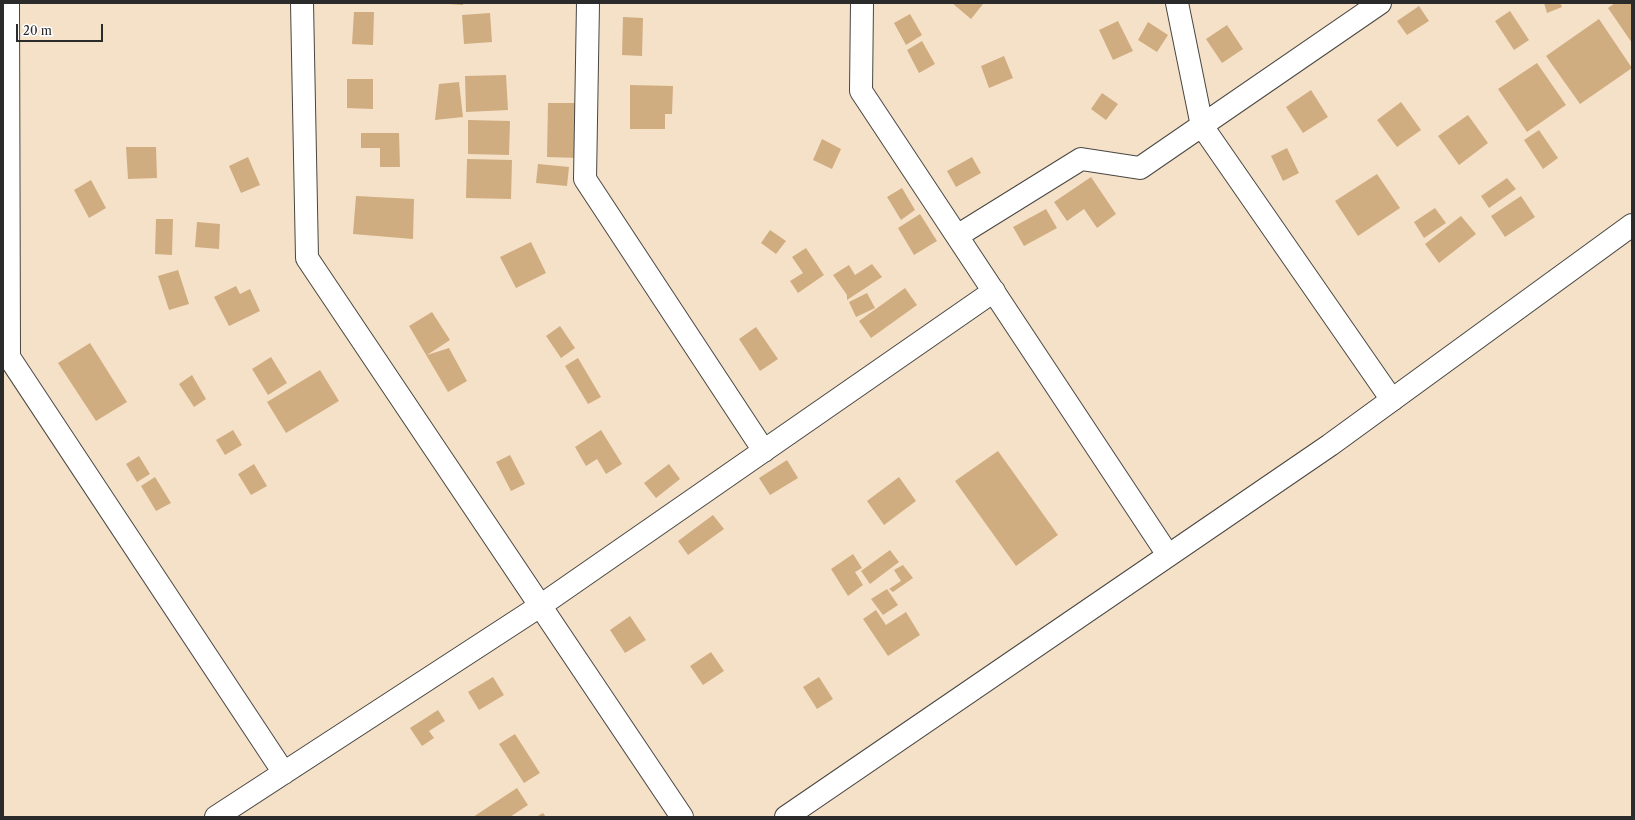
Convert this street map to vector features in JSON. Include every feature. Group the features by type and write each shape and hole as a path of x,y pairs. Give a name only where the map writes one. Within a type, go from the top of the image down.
{"street":[{"path":"8,3 6,121 9,357 284,773"},
{"path":"302,3 307,258 682,817"},
{"path":"588,3 585,179 764,450"},
{"path":"862,3 861,91 1168,555"},
{"path":"1177,3 1202,126 1392,400"},
{"path":"957,236 1081,160 1140,168 1380,3"},
{"path":"786,817 1330,445 1632,225"},
{"path":"216,817 540,606 994,292"}],"building":[{"path":"463,3 463,5 448,4"},
{"path":"952,3 982,3 983,4 971,19"},
{"path":"1544,3 1560,3 1562,7 1547,13"},
{"path":"1615,3 1632,3 1632,43 1608,8"},
{"path":"1419,6 1429,21 1407,35 1397,21"},
{"path":"1510,11 1529,40 1514,50 1495,21"},
{"path":"354,12 374,12 373,45 352,44"},
{"path":"490,13 492,42 464,44 462,15"},
{"path":"910,14 922,35 906,45 894,23"},
{"path":"623,17 643,18 642,56 622,55"},
{"path":"1599,19 1632,68 1580,104 1546,56"},
{"path":"1118,21 1133,51 1113,60 1099,30"},
{"path":"1148,22 1168,35 1157,52 1138,40"},
{"path":"1227,25 1243,49 1222,63 1206,39"},
{"path":"922,41 935,64 919,73 907,50"},
{"path":"1004,56 1013,78 989,88 981,66"},
{"path":"1537,63 1566,105 1527,132 1498,89"},
{"path":"506,75 508,110 466,112 465,76"},
{"path":"347,79 373,79 373,109 347,108"},
{"path":"459,82 463,117 435,120 439,84"},
{"path":"630,85 673,86 672,114 665,114 665,129 630,129"},
{"path":"1311,90 1328,117 1303,133 1286,107"},
{"path":"1102,93 1118,104 1106,120 1091,109"},
{"path":"1401,102 1421,130 1397,147 1377,120"},
{"path":"548,103 580,103 579,158 547,157"},
{"path":"1468,115 1488,143 1459,165 1438,136"},
{"path":"468,120 510,121 509,155 468,154"},
{"path":"1539,130 1558,158 1543,169 1524,140"},
{"path":"361,133 399,133 400,167 380,167 380,148 361,148"},
{"path":"822,139 841,149 832,169 813,160"},
{"path":"126,147 156,147 157,178 128,179"},
{"path":"1287,148 1299,173 1283,181 1271,156"},
{"path":"248,157 260,185 241,193 229,166"},
{"path":"972,157 981,173 956,187 947,171"},
{"path":"467,159 512,160 511,199 466,198"},
{"path":"538,164 569,167 567,186 536,183"},
{"path":"1377,174 1400,208 1358,236 1335,201"},
{"path":"1091,177 1116,214 1097,228 1084,209 1067,221 1054,202"},
{"path":"1507,178 1516,189 1489,208 1481,196"},
{"path":"91,180 106,208 89,218 74,190"},
{"path":"902,188 915,210 901,220 887,197"},
{"path":"356,196 414,199 413,239 353,234"},
{"path":"1521,196 1535,217 1505,237 1491,216"},
{"path":"1435,208 1446,223 1424,238 1414,222"},
{"path":"1046,209 1057,228 1024,246 1013,227"},
{"path":"920,214 937,241 914,255 898,228"},
{"path":"1461,216 1476,234 1439,263 1425,244"},
{"path":"156,219 173,219 172,255 155,254"},
{"path":"197,222 220,224 219,249 195,247"},
{"path":"770,230 786,241 776,254 761,243"},
{"path":"531,242 546,273 516,288 500,257"},
{"path":"806,248 824,275 798,293 790,281 803,273 792,257"},
{"path":"872,264 882,277 847,300 847,295 833,275 849,265 855,275"},
{"path":"178,270 189,304 169,310 158,276"},
{"path":"236,286 240,294 250,289 260,311 229,326 214,297"},
{"path":"905,288 917,305 871,338 859,321"},
{"path":"867,293 875,308 856,317 849,302"},
{"path":"432,312 450,340 427,355 449,348 467,381 448,392 409,326"},
{"path":"560,326 575,348 561,358 546,336"},
{"path":"756,327 778,359 760,371 739,339"},
{"path":"90,343 127,402 96,421 58,363"},
{"path":"271,357 287,383 268,395 252,369"},
{"path":"578,358 601,397 588,404 565,366"},
{"path":"320,370 339,401 286,433 267,402"},
{"path":"192,375 206,399 194,407 179,384"},
{"path":"233,430 242,445 225,455 216,440"},
{"path":"601,430 622,464 606,474 597,459 586,466 575,447"},
{"path":"998,451 1058,535 1016,566 955,481"},
{"path":"510,455 525,484 511,491 496,462"},
{"path":"139,456 150,474 137,482 126,464"},
{"path":"787,460 798,478 770,495 759,478"},
{"path":"254,464 267,486 251,495 238,474"},
{"path":"669,464 680,479 656,498 644,483"},
{"path":"155,477 171,503 156,511 141,486"},
{"path":"899,477 916,501 884,525 867,501"},
{"path":"713,515 724,529 688,555 678,541"},
{"path":"890,550 899,562 870,584 861,571"},
{"path":"853,554 862,568 855,572 863,585 848,596 831,569"},
{"path":"903,565 913,578 893,592 889,589 901,581 894,570"},
{"path":"887,589 898,605 883,615 871,599"},
{"path":"876,610 886,625 906,612 920,635 888,656 863,619"},
{"path":"630,616 646,640 625,653 610,630"},
{"path":"711,652 724,671 703,685 690,666"},
{"path":"493,677 504,695 479,710 468,692"},
{"path":"819,677 833,699 817,709 803,687"},
{"path":"438,710 445,721 429,731 434,738 422,746 410,728"},
{"path":"515,734 540,773 524,783 499,744"},
{"path":"517,788 528,805 510,817 473,817"},
{"path":"543,813 546,817 536,817"}]}
